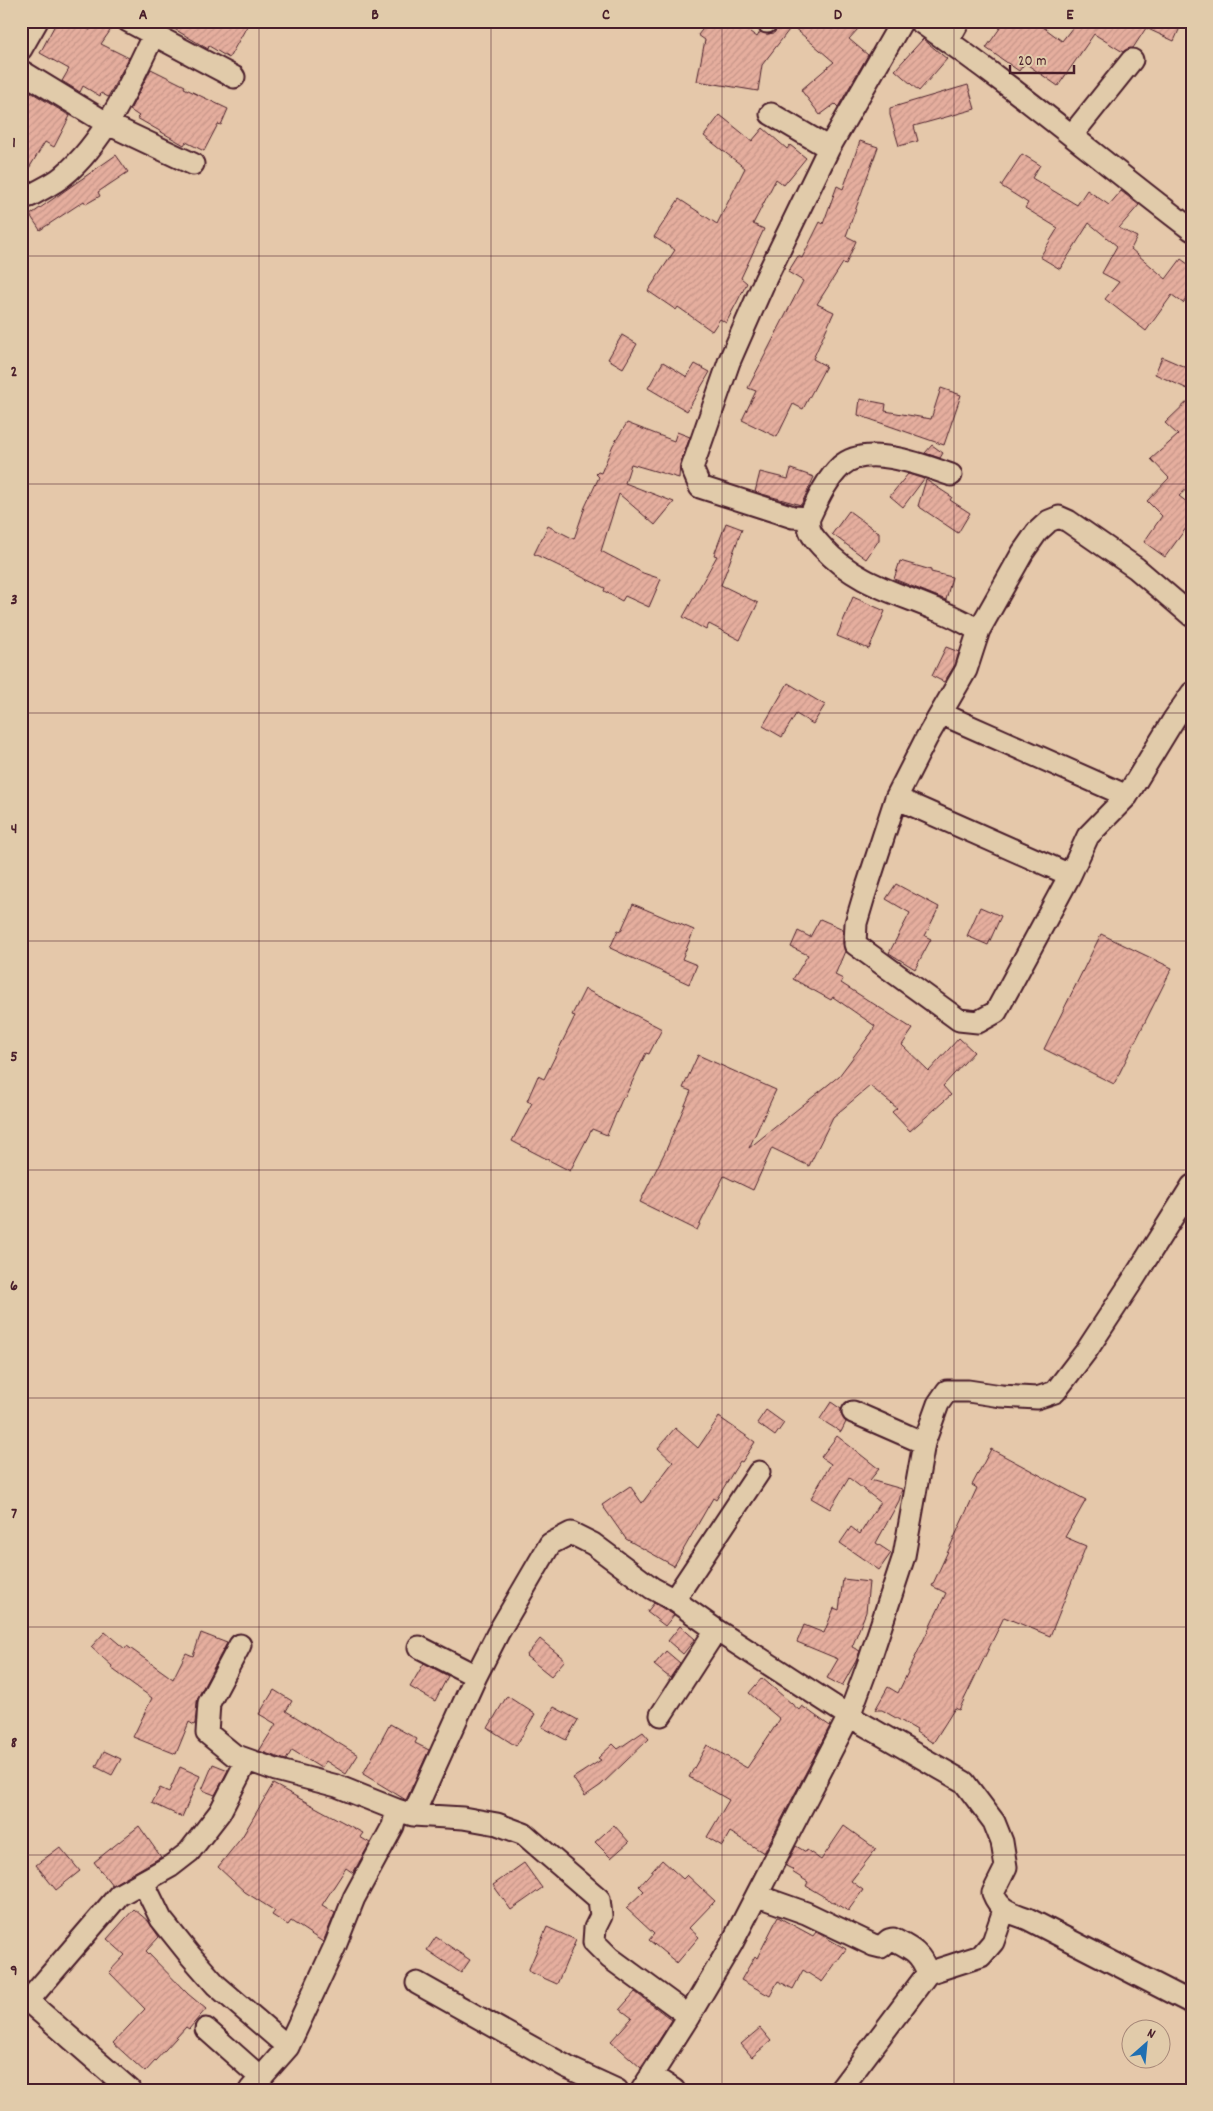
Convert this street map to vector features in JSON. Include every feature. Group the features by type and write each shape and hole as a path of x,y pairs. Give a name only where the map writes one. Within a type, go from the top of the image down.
{"street":[{"path":"21,49 37,21"},
{"path":"128,21 156,28 234,77"},
{"path":"809,518 793,517 700,487 692,468 729,362 765,280 829,148 902,21"},
{"path":"919,21 1072,135 1114,172 1192,230"},
{"path":"948,41 959,21"},
{"path":"21,190 30,196 62,178 84,156 108,124 156,28"},
{"path":"1072,135 1132,60"},
{"path":"21,72 108,124 193,164"},
{"path":"771,114 829,148"},
{"path":"951,475 916,462 875,456 858,458 842,465 834,474 809,518 808,528 814,539 835,562 886,591 938,610 979,630"},
{"path":"1192,616 1136,568 1080,528 1059,517 1049,521 1037,532 1023,552 979,630 966,670 926,739 896,798 856,922 855,944 958,1020 978,1022 996,1012 1070,875 1088,836 1127,796 1192,693"},
{"path":"942,714 1127,796"},
{"path":"896,798 1070,875"},
{"path":"674,2090 646,2083 689,2016 758,1896 850,1716 904,1556 924,1443 938,1404 947,1391 968,1391 1001,1396 1037,1398 1055,1392 1107,1320 1192,1186"},
{"path":"853,1412 924,1443"},
{"path":"674,1600 759,1472"},
{"path":"206,2029 255,2084 288,2047 335,1946 354,1898 368,1876 393,1826 405,1812 498,1632 550,1544 571,1533 593,1544 644,1583 674,1600 716,1630 850,1716 964,1782 994,1822 1002,1842 1006,1868 993,1893 997,1904 1004,1910 1028,1919 1192,2003"},
{"path":"661,1716 716,1630"},
{"path":"240,1645 209,1704 207,1733 226,1750 276,1770 337,1786 405,1812 463,1818 497,1824 524,1834 599,1899 601,1916 595,1928 594,1942 610,1958 689,2016"},
{"path":"418,1647 476,1676"},
{"path":"130,2090 28,2001 119,1895 171,1866 189,1852 220,1812 248,1760"},
{"path":"143,1882 161,1918 216,1985 288,2047"},
{"path":"758,1896 806,1913 873,1945 882,1947 889,1940 894,1939 917,1952 928,1973"},
{"path":"840,2090 928,1973 981,1956 993,1942 1004,1910"},
{"path":"416,1983 567,2067 617,2090"}],"building":[{"path":"57,21 72,21 90,30 95,21 110,31 101,44 129,58 108,97 101,93 100,96 83,86 80,92 62,81 69,69 40,53"},
{"path":"172,21 250,21 229,58 209,46 208,49 171,27"},
{"path":"709,21 735,21 757,37 760,32 774,33 780,21 849,21 858,29 849,39 868,55 838,107 835,104 820,115 801,90 834,62 792,26 762,65 758,91 697,81 705,40 698,35"},
{"path":"1005,21 1035,21 1062,41 1076,23 1073,21 1183,21 1174,41 1146,28 1133,48 1123,52 1094,34 1058,86 1025,63 1019,71 986,48"},
{"path":"923,39 947,59 919,91 895,70"},
{"path":"151,69 185,86 184,88 228,109 221,125 218,124 204,151 186,142 184,145 137,118 139,116 130,110"},
{"path":"968,85 975,109 914,126 918,141 899,146 890,115 890,108"},
{"path":"21,86 70,116 54,147 45,142 23,178 21,178"},
{"path":"720,115 752,141 763,128 787,149 790,145 806,158 784,185 776,179 753,224 764,229 741,278 747,283 726,323 720,319 712,331 678,307 676,310 648,291 675,250 654,237 679,199 717,224 745,168 704,136"},
{"path":"860,141 878,147 846,236 856,241 846,264 843,263 817,304 834,312 813,359 826,366 803,409 793,404 777,437 742,420 756,391 748,388 803,281 788,272 798,256 802,258 820,222 823,224 837,186 843,189"},
{"path":"1022,154 1040,165 1032,178 1077,205 1087,190 1109,205 1121,191 1139,205 1119,228 1137,237 1131,249 1166,279 1181,259 1192,267 1192,292 1183,303 1172,295 1146,331 1105,299 1119,282 1102,273 1117,246 1089,223 1060,269 1040,257 1058,228 1025,208 1028,203 1001,186"},
{"path":"116,155 128,172 98,192 100,196 86,204 84,201 40,230 30,215"},
{"path":"622,335 637,344 623,368 608,359"},
{"path":"1162,357 1192,370 1192,391 1155,374"},
{"path":"663,362 687,377 695,364 710,372 687,411 648,388"},
{"path":"941,388 961,395 944,445 858,415 860,399 886,404 885,411 931,419"},
{"path":"1192,397 1192,484 1179,496 1192,506 1192,520 1165,557 1144,542 1162,516 1147,501 1169,478 1151,459 1178,435 1165,423"},
{"path":"627,423 674,441 677,432 690,437 680,464 679,478 631,464 625,483 674,502 655,525 619,494 601,551 643,573 661,579 649,607 625,596 622,601 604,591 605,588 534,554 548,526 574,539 585,507 599,477 596,474 598,472 601,473 613,445"},
{"path":"932,445 943,453 940,458 925,453"},
{"path":"791,469 814,477 801,505 755,492 760,472 788,479"},
{"path":"908,474 924,479 903,507 890,496"},
{"path":"926,480 952,497 950,500 970,513 958,533 918,506"},
{"path":"849,511 879,533 879,540 866,559 832,534"},
{"path":"726,523 742,529 721,585 758,603 740,640 709,624 706,630 683,617 717,556 714,555"},
{"path":"900,561 952,577 946,600 894,579"},
{"path":"853,597 885,611 869,649 837,636"},
{"path":"946,647 959,652 955,665 944,682 932,676"},
{"path":"788,683 825,705 813,724 796,714 782,737 763,726"},
{"path":"896,884 939,907 925,936 931,939 915,969 889,953 910,913 886,899"},
{"path":"633,904 694,930 682,959 697,965 689,984 610,948 618,930 621,931"},
{"path":"980,907 1001,916 988,945 967,936"},
{"path":"820,919 843,929 845,951 835,975 843,979 841,983 913,1029 902,1045 929,1071 959,1038 974,1052 943,1086 951,1095 910,1131 892,1112 897,1108 870,1086 833,1117 809,1166 772,1148 753,1190 724,1176 697,1230 640,1202 666,1150 691,1091 683,1088 698,1055 776,1090 749,1148 839,1076 872,1032 875,1026 833,997 831,1000 793,979 808,955 791,947 798,931 810,937"},
{"path":"1101,934 1172,968 1114,1084 1044,1049"},
{"path":"585,989 662,1029 649,1054 646,1053 625,1097 623,1097 607,1135 592,1129 570,1171 512,1141 532,1103 527,1101 538,1076 544,1079 575,1016 572,1015"},
{"path":"831,1402 841,1409 841,1414 846,1422 841,1432 820,1419"},
{"path":"766,1410 784,1423 775,1436 757,1423"},
{"path":"719,1417 755,1442 742,1462 740,1461 716,1500 713,1498 674,1566 626,1539 602,1505 630,1486 642,1503 673,1462 658,1448 675,1428 698,1448"},
{"path":"837,1436 879,1469 870,1480 902,1489 899,1501 876,1543 891,1553 879,1570 840,1543 851,1527 860,1534 880,1502 849,1478 830,1509 811,1498 831,1464 821,1457"},
{"path":"991,1449 1086,1500 1065,1537 1086,1546 1050,1636 1004,1617 959,1710 955,1708 933,1743 916,1732 917,1730 882,1710 875,1710 888,1687 898,1693 946,1593 932,1586 977,1488 972,1485"},
{"path":"843,1579 869,1582 866,1612 852,1647 860,1651 842,1686 827,1678 838,1659 797,1642 804,1625 824,1633 834,1608 839,1610"},
{"path":"654,1603 674,1615 665,1626 647,1612"},
{"path":"680,1626 695,1639 683,1654 668,1641"},
{"path":"105,1632 125,1649 127,1646 173,1679 186,1653 193,1656 201,1633 227,1643 198,1697 195,1723 194,1725 189,1722 176,1754 133,1737 152,1698 111,1668 112,1666 91,1647"},
{"path":"540,1639 565,1660 551,1676 526,1656"},
{"path":"666,1651 680,1663 670,1678 654,1665"},
{"path":"424,1663 448,1676 435,1701 410,1687"},
{"path":"762,1678 799,1710 802,1706 830,1726 764,1853 730,1832 722,1846 707,1837 729,1800 689,1777 707,1745 747,1768 780,1719 749,1693"},
{"path":"274,1690 292,1701 286,1711 358,1755 346,1774 326,1761 321,1768 292,1750 286,1760 259,1751 276,1724 259,1714"},
{"path":"507,1696 535,1714 516,1746 488,1728"},
{"path":"554,1707 578,1720 566,1740 542,1727"},
{"path":"390,1724 417,1739 415,1743 429,1750 406,1800 363,1774"},
{"path":"643,1732 649,1739 601,1785 585,1796 573,1778 601,1760 598,1758 613,1744 618,1749"},
{"path":"104,1751 121,1759 112,1775 96,1767"},
{"path":"213,1764 228,1770 215,1795 202,1790"},
{"path":"180,1767 200,1776 182,1817 152,1803 160,1788 169,1792"},
{"path":"273,1784 363,1833 360,1837 370,1843 353,1873 346,1868 322,1905 335,1913 323,1942 291,1921 288,1925 272,1915 275,1911 245,1892 218,1867 242,1837"},
{"path":"614,1825 629,1842 611,1858 595,1842"},
{"path":"139,1826 161,1857 112,1885 94,1862"},
{"path":"844,1826 876,1849 851,1881 863,1890 848,1911 806,1886 808,1882 786,1866 796,1846 806,1852 807,1850 821,1860"},
{"path":"60,1847 80,1871 56,1890 36,1865"},
{"path":"662,1860 683,1879 687,1875 715,1901 689,1928 699,1937 677,1963 649,1940 654,1934 626,1908 644,1891 639,1886"},
{"path":"524,1863 542,1888 511,1910 493,1885"},
{"path":"134,1909 149,1922 159,1937 146,1951 188,1994 206,2009 189,2029 186,2027 145,2072 113,2043 145,2009 109,1972 125,1955 107,1939"},
{"path":"778,1917 813,1936 816,1932 846,1949 822,1982 803,1970 793,1989 778,1981 770,1996 741,1980 755,1956 757,1958"},
{"path":"547,1927 576,1940 557,1984 528,1971"},
{"path":"436,1937 470,1960 461,1973 427,1950"},
{"path":"635,1992 672,2020 641,2068 611,2041 632,2018 620,2009"},
{"path":"760,2028 771,2041 752,2057 741,2044"}]}
